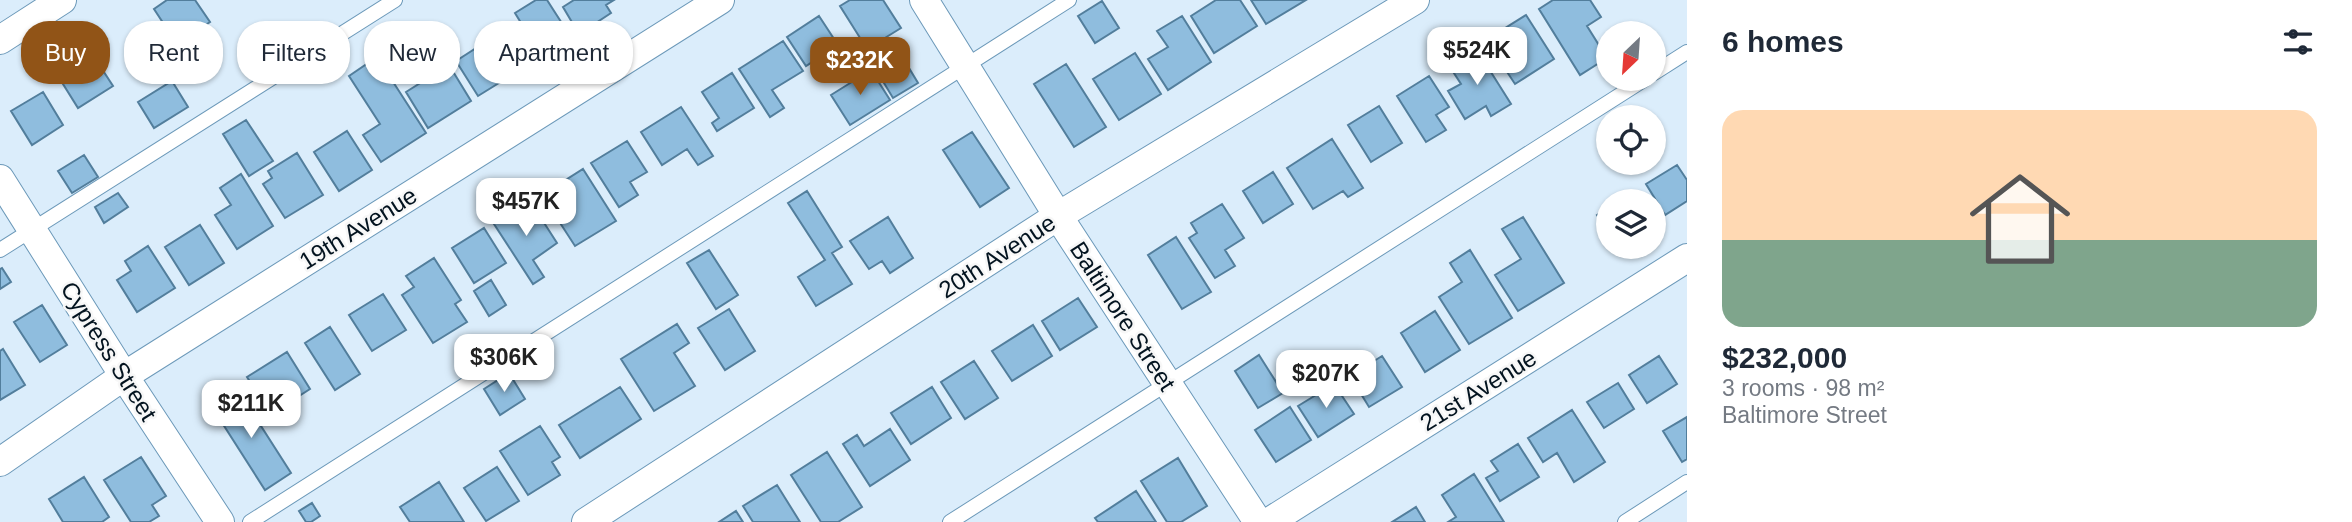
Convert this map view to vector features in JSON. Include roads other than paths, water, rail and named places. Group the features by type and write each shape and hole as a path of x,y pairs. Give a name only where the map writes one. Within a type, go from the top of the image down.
{"street":[{"path":"0,40 62,0"},
{"name":"19th Avenue","path":"0,462 124,376 720,0"},
{"name":"Baltimore Street","path":"925,0 1058,216 1258,522"},
{"name":"20th Avenue","path":"586,522 1058,216 1415,0"},
{"name":"Cypress Street","path":"0,179 220,522"},
{"name":"21st Avenue","path":"1269,522 1687,258"}],"lane":[{"path":"0,250 394,0"},
{"path":"250,522 1069,0"},
{"path":"1666,65 1687,52"},
{"path":"950,522 1626,91"},
{"path":"1625,522 1687,482"}]}
